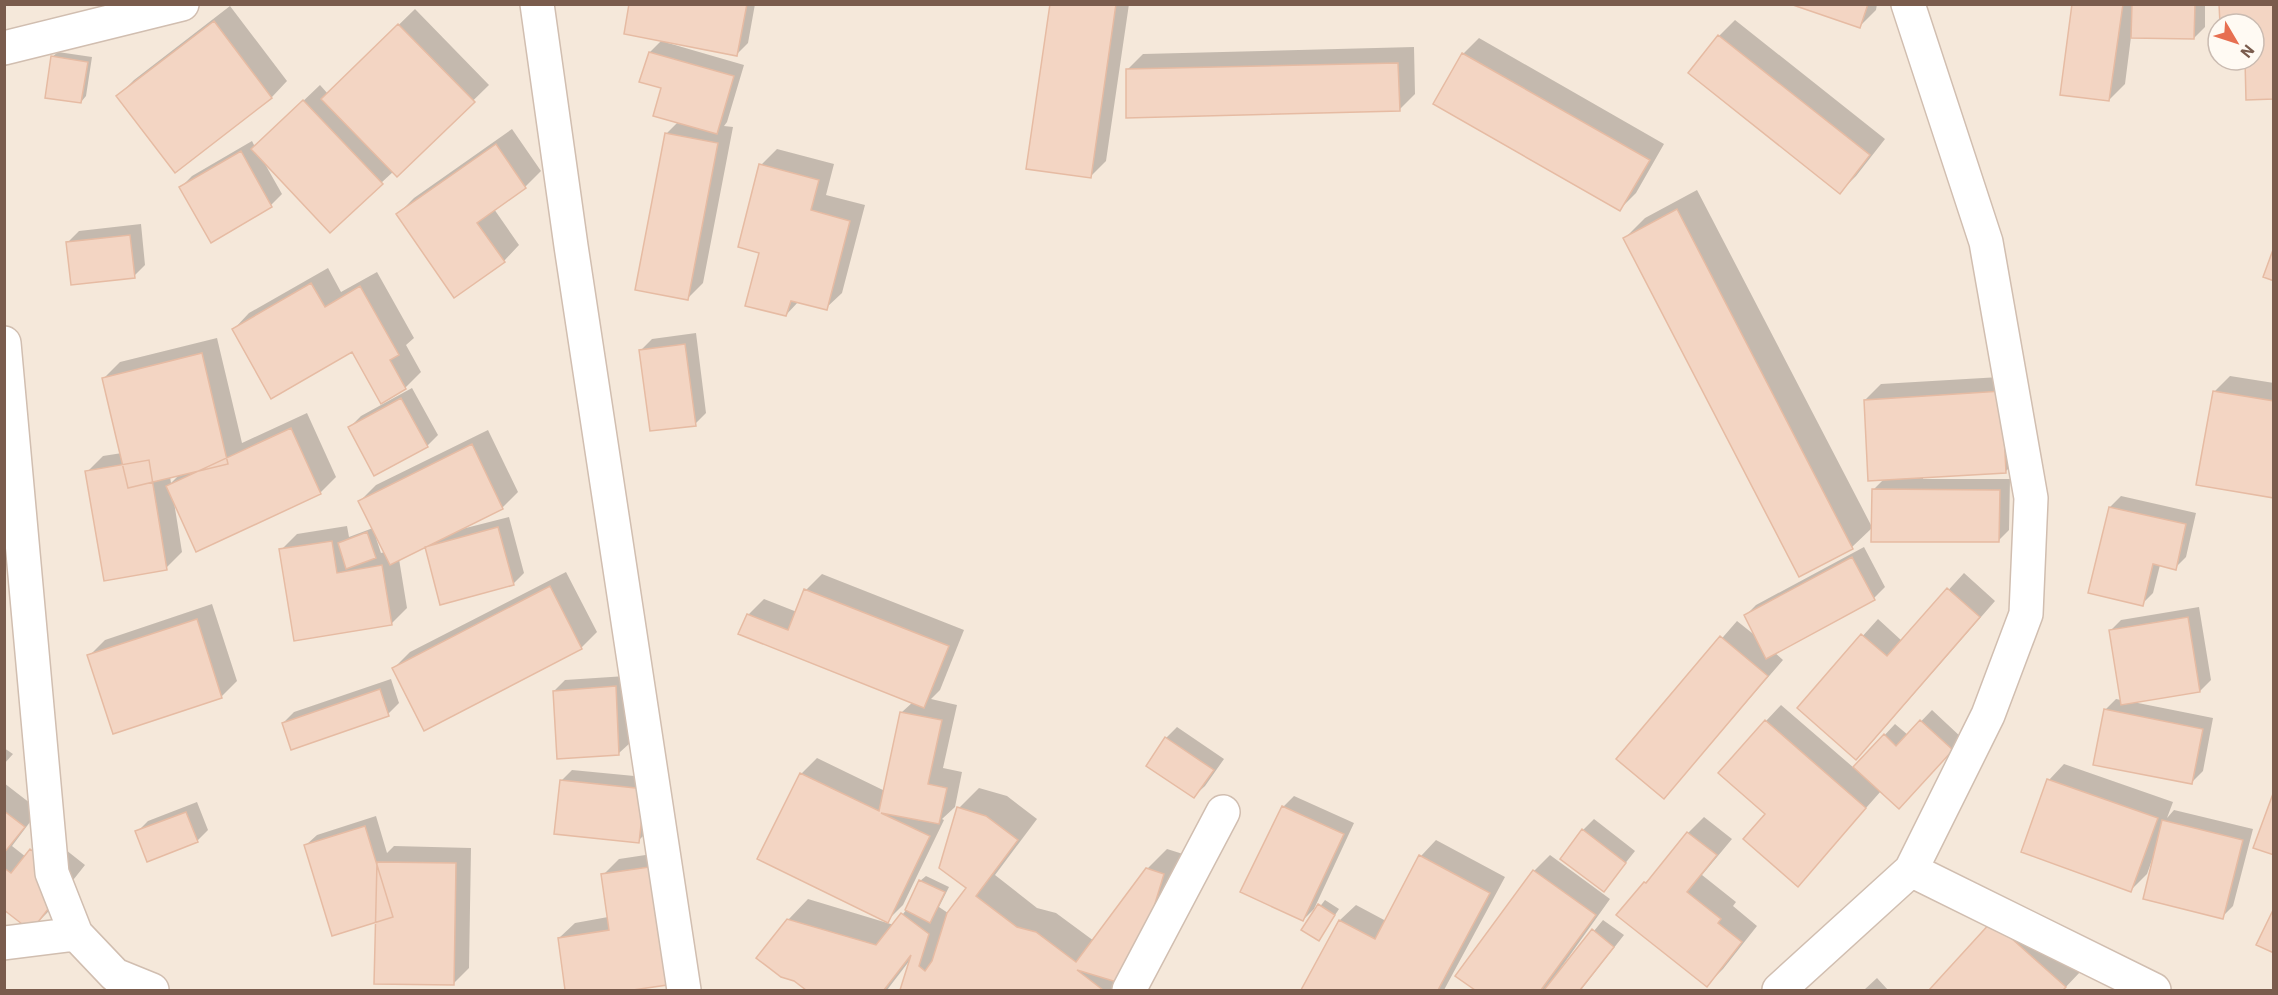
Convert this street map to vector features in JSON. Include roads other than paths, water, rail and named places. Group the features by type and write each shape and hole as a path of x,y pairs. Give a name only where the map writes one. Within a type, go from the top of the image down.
{"street":[{"path":"4,48 182,4"},
{"path":"537,4 571,246 684,990"},
{"path":"1779,990 1911,870 1988,715 2025,614 2031,498 1986,242 1908,4"},
{"path":"4,343 52,873 76,934 116,975 152,990"},
{"path":"1130,990 1223,812"},
{"path":"1911,870 2154,990"},
{"path":"4,943 76,934"}]}
